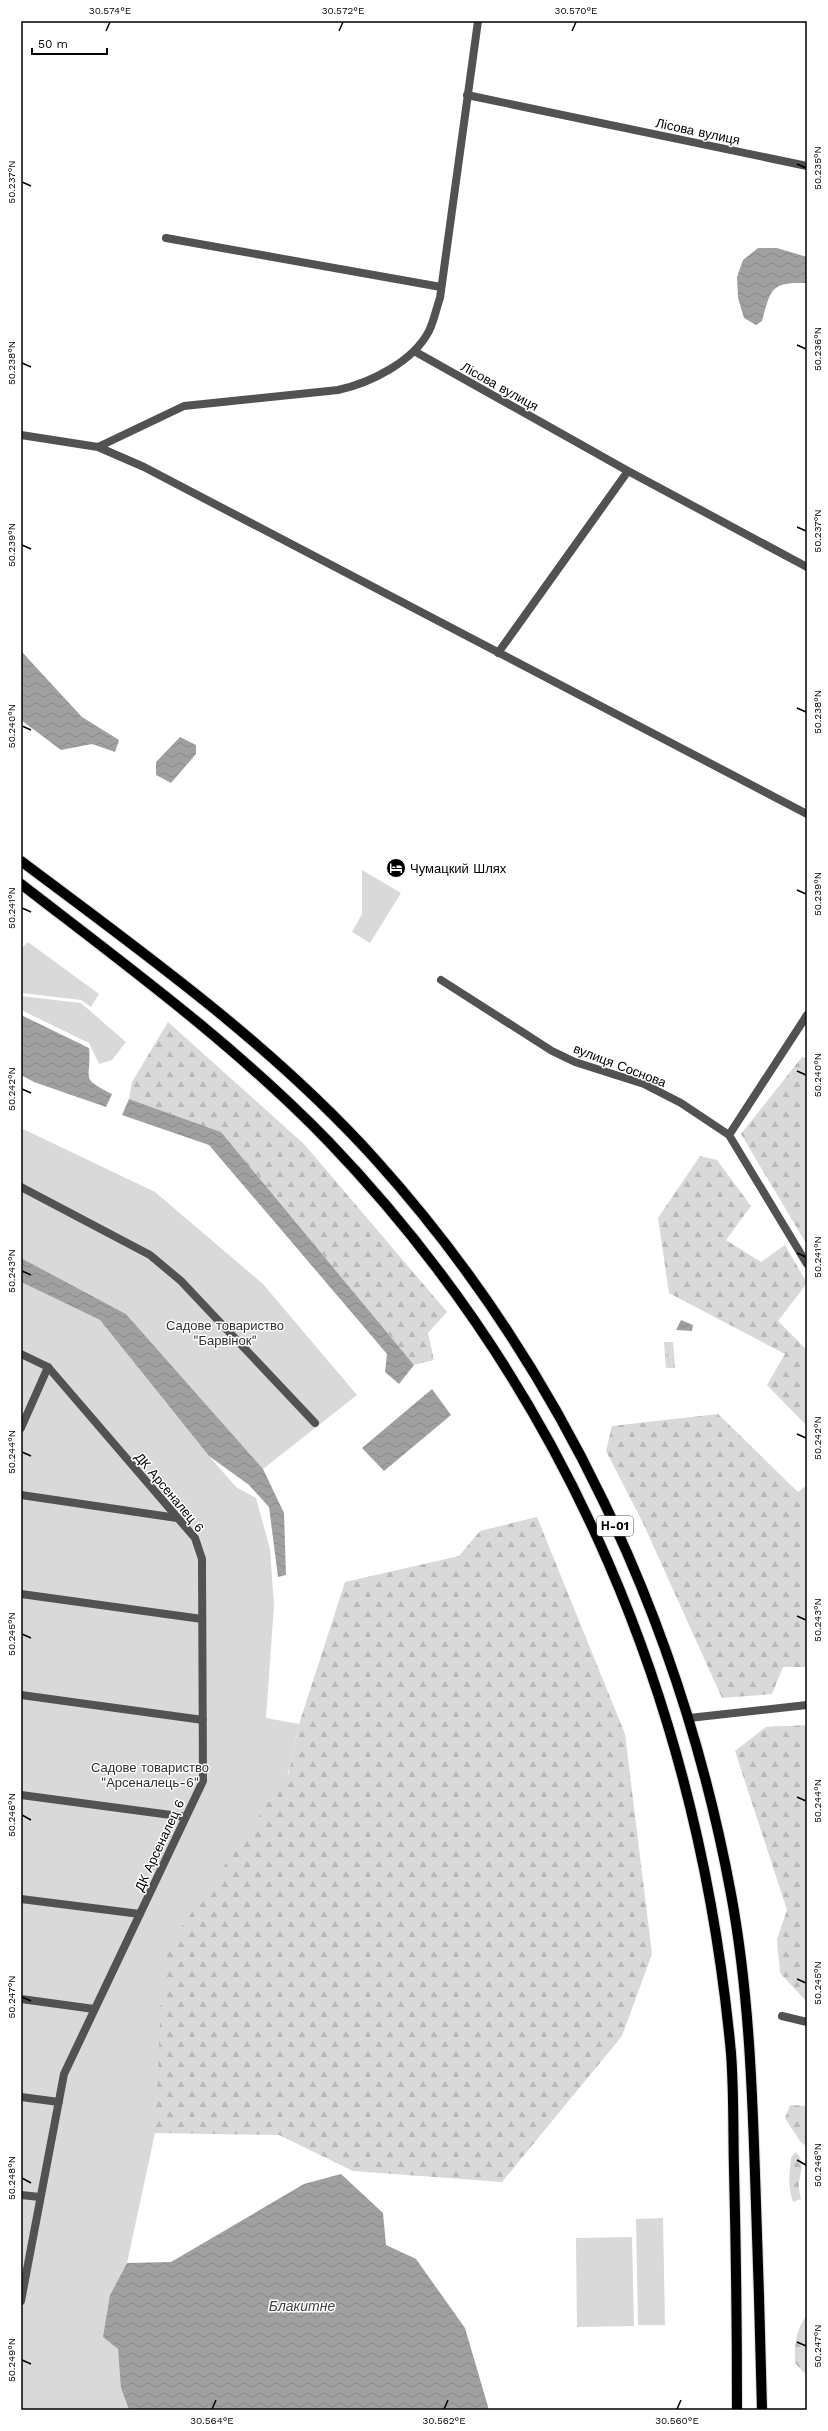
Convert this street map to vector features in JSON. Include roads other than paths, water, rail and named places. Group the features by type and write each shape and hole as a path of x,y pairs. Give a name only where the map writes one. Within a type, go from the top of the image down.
{"main road":[{"name":"Н-01","path":"21,861 185,984 249,1037 313,1097 374,1158 426,1220 477,1288 551,1400 577,1446 624,1545 654,1619 689,1718 720,1838 732,1896 749,2036 753,2101 762,2410"},
{"name":"Н-01","path":"21,884 255,1070 360,1175 439,1270 480,1329 537,1419 582,1501 641,1642 680,1764 713,1909 731,2057 737,2410"}],"street":[{"path":"98,447 184,406 338,390 356,386 390,368 414,351 428,331 441,287 478,21"},
{"name":"Лісова вулиця","path":"467,95 807,166"},
{"path":"166,238 441,287"},
{"name":"Лісова вулиця","path":"414,351 628,471 807,567"},
{"path":"21,435 98,447 144,467 807,814"},
{"path":"498,653 628,471"},
{"name":"вулиця Соснова","path":"441,980 552,1051 575,1062 644,1084 681,1103 729,1135"},
{"path":"807,1015 729,1135 807,1264"},
{"path":"21,1187 155,1260 181,1281 315,1423"},
{"name":"ДК Арсеналец 6","path":"21,1354 48,1367 195,1538 202,1559 203,1720 203,1781 64,2074 21,2297"},
{"path":"21,1428 48,1367"},
{"path":"21,1495 177,1518"},
{"path":"21,1594 202,1618"},
{"path":"21,1695 203,1720"},
{"path":"689,1718 807,1705"},
{"path":"21,1795 186,1817"},
{"path":"21,1899 140,1914"},
{"path":"21,1999 94,2009"},
{"path":"782,2016 807,2022"},
{"path":"21,2097 58,2102"},
{"path":"21,2195 40,2197"}],"water":[{"path":"758,248 777,248 807,257 807,283 786,284 774,289 768,301 762,321 756,325 744,318 738,298 737,277 743,260"},
{"path":"21,651 82,717 119,740 115,752 92,744 61,750 21,720"},
{"path":"180,737 196,745 196,754 171,783 156,775 156,762"},
{"path":"21,1015 89,1048 89,1077 94,1084 112,1094 106,1107 34,1082 21,1075"},
{"path":"129,1099 221,1132 414,1365 399,1384 385,1372 387,1354 209,1145 122,1115"},
{"path":"21,1258 126,1314 263,1469 284,1513 286,1575 278,1577 269,1507 249,1485 209,1456 100,1320 21,1282"},
{"path":"681,1320 693,1325 692,1331 676,1330"},
{"path":"432,1389 451,1415 384,1471 362,1448"},
{"name":"Блакитне","path":"341,2174 383,2213 386,2245 416,2259 465,2328 489,2410 129,2410 121,2388 118,2349 103,2337 110,2295 127,2263 171,2262 304,2184"}],"place":[{"name":"Чумацкий Шлях","path":"396,868"}],"park label":[{"name":"Садове товариство \"Барвінок\"","path":"225,1332"},
{"name":"Садове товариство \"Арсеналець-6\"","path":"150,1774"}]}
